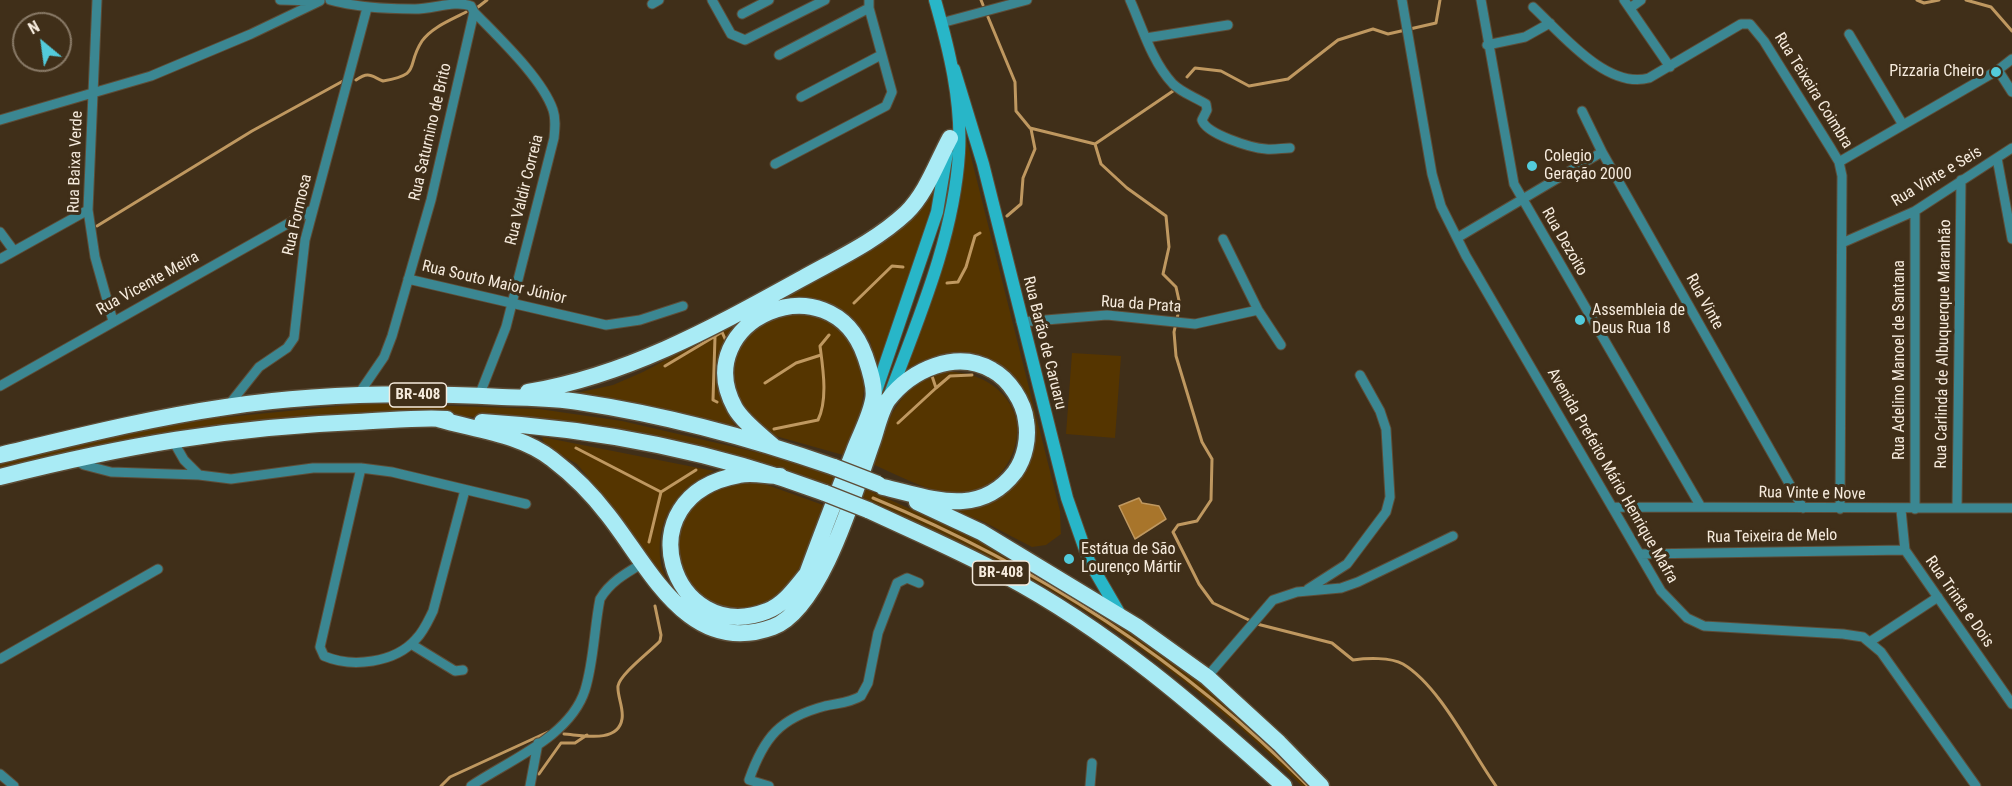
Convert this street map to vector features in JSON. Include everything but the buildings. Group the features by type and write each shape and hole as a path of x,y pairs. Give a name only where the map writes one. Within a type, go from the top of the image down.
{"highway":[{"path":"499,397 563,386 635,363 741,311 880,235 909,211 923,191 950,138"},
{"path":"438,419 504,436 549,457 576,480 608,514 677,606 694,619 729,633 754,632 787,620 814,589 842,524 880,400 861,344 849,327 829,312 814,307 776,308 756,317 742,331 730,349 725,373 728,390 736,410 773,446"},
{"path":"780,476 742,474 704,486 688,500 676,517 670,541 671,564 674,571 690,595 722,616 741,616 768,611 788,596 807,574 880,400 931,367 962,361 992,370 1013,390 1026,420 1027,438 1024,454 1008,480 995,491 973,501 943,501 880,485"},
{"name":"BR-408","path":"0,455 162,417 228,406 358,395 479,396 576,401 649,414 773,446 834,467 880,485 981,532 1122,617 1207,677 1279,743 1321,786"},
{"name":"BR-408","path":"0,477 172,438 290,425 438,419 575,431 709,455 780,476 868,510 1005,575 1125,653 1204,714 1284,786"}],"street":[{"name":"Rua Baixa Verde","path":"97,0 88,210 95,257 113,321"},
{"path":"284,19 279,0 321,0"},
{"path":"0,120 93,91 151,76 284,19 321,0"},
{"path":"330,0 367,8 419,9 463,3 471,6 474,12"},
{"path":"712,0 731,34 745,40 825,0"},
{"path":"742,14 770,0"},
{"name":"Rua Barão de Caruaru","path":"935,0 983,164 1021,322 1074,520 1089,561 1122,617"},
{"path":"941,23 1027,0"},
{"path":"1130,0 1146,38 1174,85 1206,104 1207,110 1202,122 1213,132 1266,149 1290,148"},
{"name":"Avenida Prefeito Mário Henrique Mafra","path":"1402,0 1432,174 1442,206 1457,238 1670,603 1687,618 1704,626 1843,634 1863,637 1871,641"},
{"name":"Rua Dezoito","path":"1481,0 1509,165 1521,198 1701,507"},
{"path":"1641,0 1627,4 1670,67"},
{"path":"775,164 886,106 892,92 869,4 779,55"},
{"name":"Rua Teixeira Coimbra","path":"1533,7 1592,61 1622,78 1641,80 1670,67 1741,24 1750,24 1764,41 1839,162 1842,176 1840,509"},
{"name":"Rua Formosa","path":"228,406 259,367 287,348 294,338 305,240 367,8"},
{"name":"Rua Saturnino de Brito","path":"358,395 384,357 408,279 431,200 474,12"},
{"name":"Rua Valdir Correia","path":"474,12 519,60 545,95 553,110 555,122 554,138 499,348 479,396"},
{"path":"1487,45 1525,37 1550,23"},
{"path":"1146,38 1228,25"},
{"path":"1849,34 1903,125"},
{"path":"880,400 937,212 950,138 949,50"},
{"path":"801,97 881,55"},
{"path":"1839,162 1998,70 2012,59"},
{"name":"Rua Barão de Caruaru","path":"880,400 937,261 954,195 959,151 954,69"},
{"path":"1998,70 2012,92"},
{"name":"Rua Vinte","path":"1582,111 1602,152 1803,508"},
{"name":"Rua Vinte e Seis","path":"1842,243 1915,211 2012,148"},
{"path":"1457,238 1602,152"},
{"path":"1997,158 2012,239"},
{"name":"Rua Carlinda de Albuquerque Maranhão","path":"1957,508 1961,180"},
{"path":"0,259 88,210"},
{"name":"Rua Vicente Meira","path":"0,386 312,210"},
{"name":"Rua Adelino Manoel de Santana","path":"1915,211 1915,509"},
{"path":"0,232 14,251"},
{"path":"1223,239 1258,310 1281,345"},
{"name":"Rua Souto Maior Júnior","path":"408,279 606,325 624,324 682,306"},
{"name":"Rua da Prata","path":"1021,322 1107,315 1195,324 1258,310"},
{"path":"1303,592 1347,564 1376,527 1388,504 1389,460 1386,429 1380,411 1360,375"},
{"path":"172,438 184,460 199,475"},
{"path":"72,459 84,465 111,472 199,475 231,479 313,468 361,468 392,472 526,504"},
{"path":"361,468 322,632 321,652 329,658 360,664 399,653 411,644 424,628 433,610 465,490"},
{"name":"Rua Vinte e Nove","path":"1612,507 1901,510 2012,508"},
{"name":"Rua Trinta e Dois","path":"1901,510 1905,550 2012,704"},
{"path":"1207,677 1273,600 1303,592 1341,588 1358,582 1453,536"},
{"name":"Rua Teixeira de Melo","path":"1640,554 1905,550"},
{"path":"471,786 560,728 575,710 585,691 596,618 606,589 643,563"},
{"path":"0,659 158,569"},
{"path":"769,786 748,780 765,741 783,724 817,709 861,696 868,683 878,633 897,583 907,578 919,583"},
{"path":"1938,597 1871,641 1898,674 1976,786"},
{"path":"411,644 456,671 464,670"},
{"path":"530,786 538,743"},
{"path":"1090,786 1092,763"},
{"path":"0,774 14,786"}],"shaded area":[{"path":"965,133 1060,511 1061,534 1046,545 1032,547 982,521 954,511 975,507 1003,496 1012,487 1023,463 1031,428 992,367 923,364 902,372 959,209 964,175"},
{"path":"939,176 920,246 877,368 870,341 851,318 823,301 794,298 739,326 719,360 717,388 739,432 567,395 613,385 643,372 876,248 920,207"},
{"path":"782,313 825,315 853,342 865,383 861,410 843,455 765,433 749,419 731,388 734,356 750,330"},
{"path":"1072,353 1121,356 1115,438 1066,434"},
{"path":"947,372 980,379 994,387 1006,398 1017,425 1016,442 1002,472 986,486 963,495 948,494 925,487 870,463 890,419 906,395 930,377"},
{"path":"369,403 539,409 622,421 799,462 836,473 832,490 520,419 433,415 336,415 254,421 153,436 0,473 0,463 187,421"},
{"path":"542,437 714,471 689,487 679,497 665,520 661,534 661,564 674,595 605,498 577,464 545,446"},
{"path":"745,477 823,505 804,558 788,587 764,603 750,608 736,609 707,602 694,594 673,553 686,506"},
{"path":"859,486 971,536 1078,595 1194,676 1314,786 1302,786 1234,722 1198,692 1084,611 1004,564 855,496"},
{"path":"1139,498 1142,503 1159,506 1166,519 1135,539 1119,506"}],"waterway":[{"path":"478,7 487,0"},
{"path":"981,0 983,5"},
{"path":"1187,77 1195,68 1221,71 1249,86 1288,79 1338,40 1373,29 1388,34 1436,23 1440,0"},
{"path":"1917,0 1924,3 1939,0"},
{"path":"1966,0 1991,7 2012,31"},
{"path":"356,80 367,75 383,81 404,75 411,68 417,50 426,36 442,24 466,12"},
{"path":"988,17 1015,82 1016,111 1030,128 1095,144 1101,164 1127,188 1166,216 1169,247 1163,274 1176,287 1180,305 1174,332 1176,356 1202,442 1212,459 1211,500 1197,521 1178,525 1173,532 1199,584 1213,603 1251,621"},
{"path":"97,226 252,131 343,81"},
{"path":"1095,144 1173,91"},
{"path":"1007,216 1021,204 1023,178 1035,149 1031,129"},
{"path":"947,283 958,282 966,267 975,236 980,233"},
{"path":"854,303 892,266 903,267"},
{"path":"665,366 722,332 726,341"},
{"path":"774,429 818,420 824,393 820,346 829,335"},
{"path":"715,337 713,400 717,402"},
{"path":"765,383 796,363 821,355"},
{"path":"936,388 950,376 972,375"},
{"path":"898,423 936,388 932,376"},
{"path":"576,448 661,492"},
{"path":"649,542 661,492 696,470"},
{"path":"873,498 992,554 1105,620 1210,697 1308,786"},
{"path":"564,734 606,735 619,727 622,719 618,690 620,681 660,641 661,635 655,606"},
{"path":"1257,624 1332,643 1353,660 1385,659 1403,664 1430,687 1496,786"},
{"path":"441,786 450,777 548,732"},
{"path":"539,774 561,743 575,743 587,735"}],"place":[{"name":"Pizzaria Cheiro","path":"1996,72"},
{"name":"Colegio Geração 2000","path":"1532,166"},
{"name":"Assembleia de Deus Rua 18","path":"1580,320"},
{"name":"Estátua de São Lourenço Mártir","path":"1069,559"}]}
